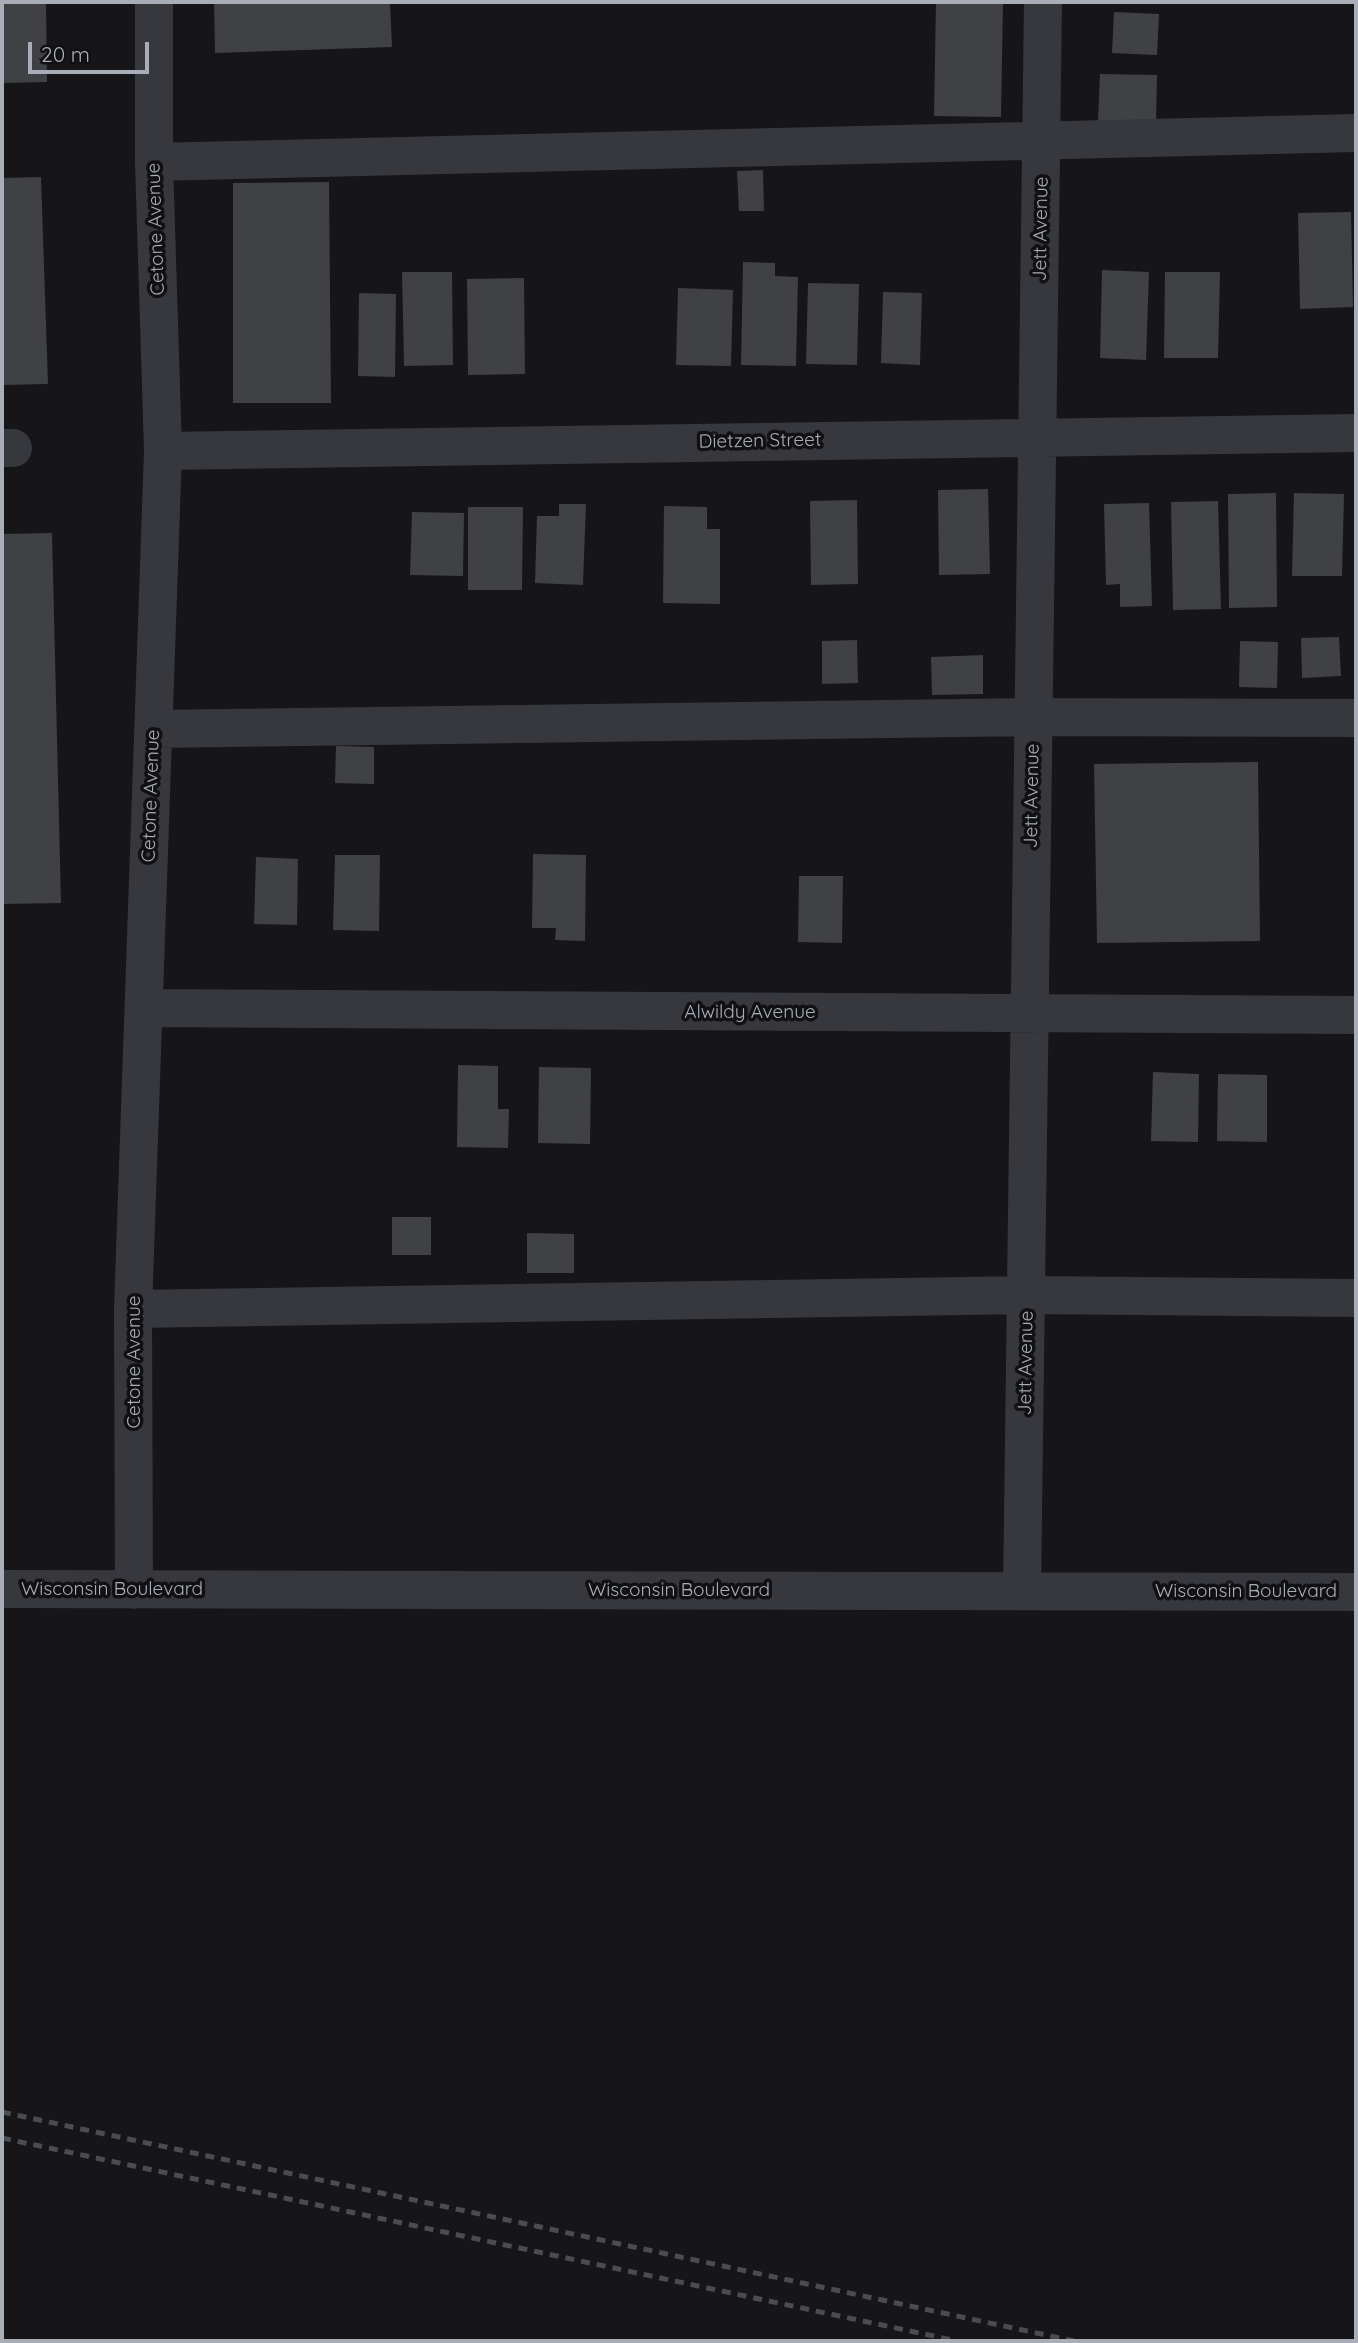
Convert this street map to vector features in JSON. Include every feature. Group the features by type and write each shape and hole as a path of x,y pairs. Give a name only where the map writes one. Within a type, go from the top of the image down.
{"street":[{"name":"Cetone Avenue","path":"134,1590 133,1309 163,451 154,162 154,2"},
{"name":"Jett Avenue","path":"1022,1590 1043,2"},
{"path":"154,162 1356,133"},
{"name":"Dietzen Street","path":"163,451 1356,433"},
{"path":"154,729 1033,717 1356,718"},
{"name":"Alwildy Avenue","path":"144,1008 1356,1015"},
{"path":"133,1309 1027,1295 1356,1298"},
{"name":"Wisconsin Boulevard","path":"2,1589 1356,1592"}],"building":[{"path":"2,2 46,2 47,82 2,83"},
{"path":"214,2 390,2 392,47 215,53"},
{"path":"936,2 1003,2 1001,117 934,116"},
{"path":"1114,12 1159,14 1157,55 1112,53"},
{"path":"1100,74 1157,75 1156,122 1098,121"},
{"path":"763,170 764,211 739,211 737,171"},
{"path":"41,177 48,384 2,385 2,178"},
{"path":"329,182 331,403 233,403 233,183"},
{"path":"1351,212 1353,307 1300,309 1298,213"},
{"path":"743,262 775,263 775,276 798,277 796,366 741,365"},
{"path":"1102,270 1149,272 1146,360 1100,358"},
{"path":"402,272 452,272 453,365 404,366"},
{"path":"1165,272 1220,272 1218,358 1164,358"},
{"path":"524,278 525,374 468,375 467,279"},
{"path":"808,283 859,284 857,365 806,364"},
{"path":"678,288 733,290 731,366 676,365"},
{"path":"883,292 922,293 920,365 881,363"},
{"path":"359,293 396,294 395,377 358,376"},
{"path":"988,489 990,574 939,575 938,490"},
{"path":"1276,493 1277,607 1229,608 1228,494"},
{"path":"1294,493 1344,494 1342,576 1292,576"},
{"path":"857,500 858,584 811,585 810,501"},
{"path":"1218,501 1221,609 1173,610 1171,502"},
{"path":"1149,503 1152,606 1120,607 1120,584 1106,585 1104,504"},
{"path":"559,504 586,504 583,585 535,583 537,516 559,516"},
{"path":"664,506 707,507 707,529 720,529 720,604 663,603"},
{"path":"468,507 523,507 522,590 468,590"},
{"path":"412,512 464,513 463,576 410,575"},
{"path":"52,533 61,903 2,904 2,534"},
{"path":"1339,637 1341,676 1302,678 1301,638"},
{"path":"857,640 858,683 822,684 822,641"},
{"path":"1240,641 1278,642 1277,688 1239,687"},
{"path":"983,655 983,694 932,695 931,657"},
{"path":"336,746 374,747 374,784 335,783"},
{"path":"1258,762 1260,941 1097,943 1094,764"},
{"path":"533,854 586,855 585,941 555,940 556,928 532,928"},
{"path":"335,855 380,855 379,931 333,930"},
{"path":"256,857 298,859 297,925 254,924"},
{"path":"799,876 843,876 842,943 798,942"},
{"path":"458,1065 498,1066 498,1109 509,1109 508,1148 457,1147"},
{"path":"539,1067 591,1068 590,1144 538,1143"},
{"path":"1153,1072 1199,1074 1198,1142 1151,1141"},
{"path":"1218,1074 1267,1075 1267,1142 1217,1141"},
{"path":"392,1217 431,1217 431,1255 392,1255"},
{"path":"527,1233 574,1234 574,1273 527,1273"}],"railway":[{"path":"2,2112 1074,2341"},
{"path":"2,2138 957,2341"}]}
